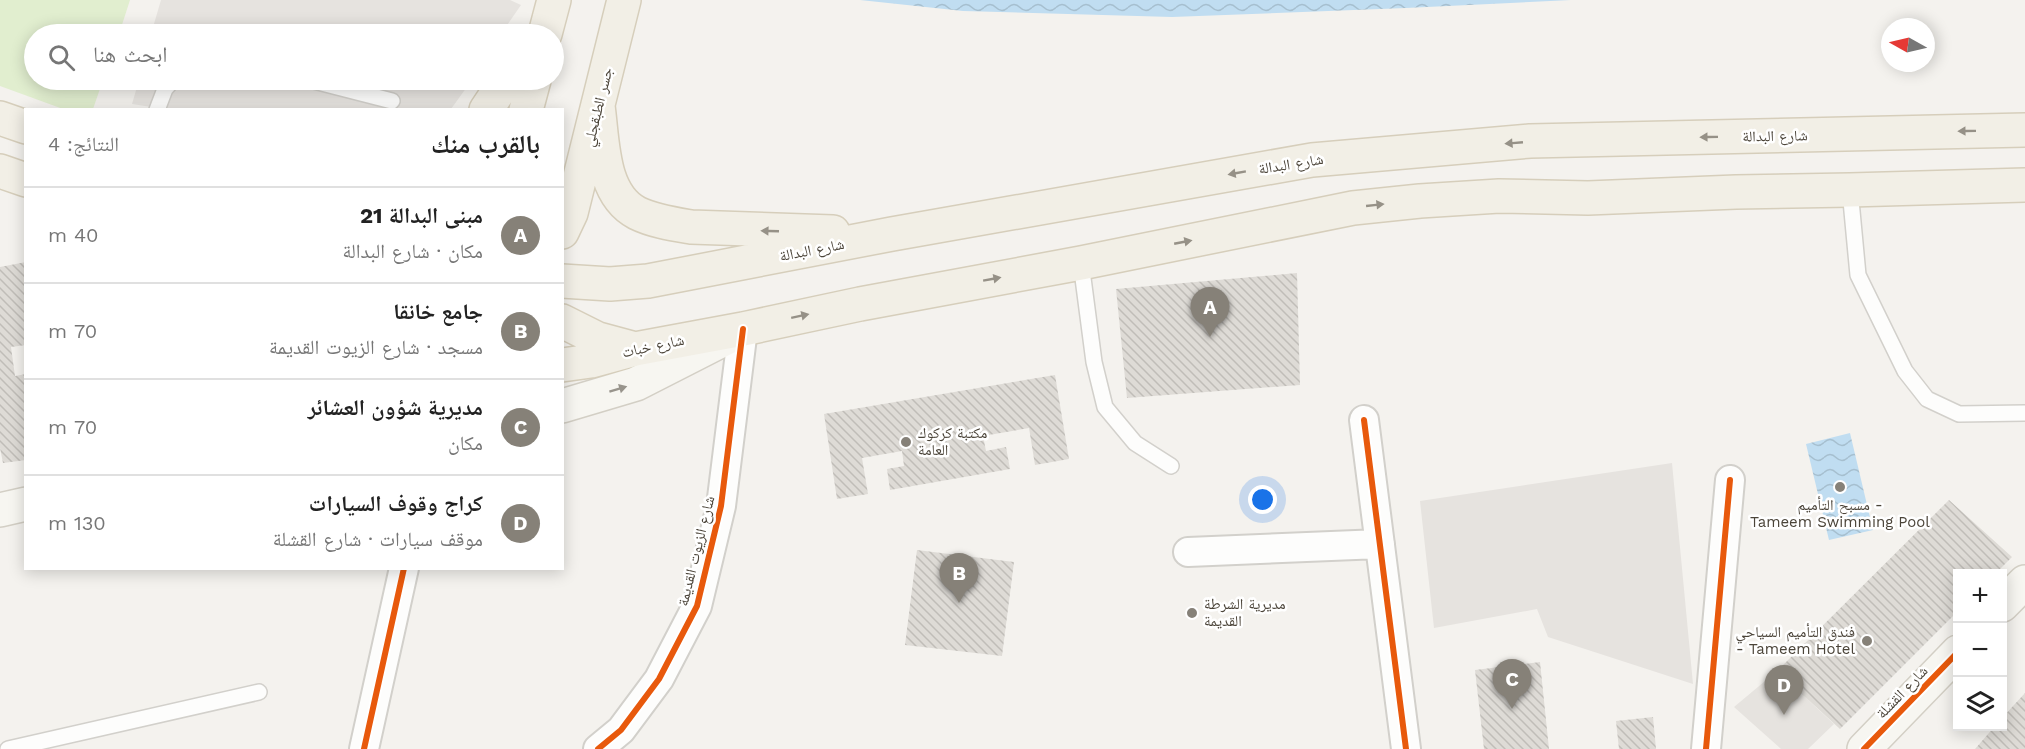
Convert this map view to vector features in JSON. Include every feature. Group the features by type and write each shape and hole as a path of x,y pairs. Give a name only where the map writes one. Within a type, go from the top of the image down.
{"main road":[{"name":"جسر الطبقجلي","path":"567,223 622,8"},
{"path":"487,108 499,90"},
{"path":"527,108 531,90"},
{"path":"598,106 605,163 611,180 624,203 636,212 670,223 712,228 892,234"},
{"path":"0,118 24,126"},
{"name":"شارع البدالة","path":"564,281 610,284 648,281 892,234 1312,160 1530,141 2025,129"},
{"path":"0,171 24,179"},
{"path":"743,329 1353,208 1500,196 1588,198 1736,192 2020,186"},
{"path":"564,322 598,339 635,349"},
{"name":"شارع خبات","path":"564,365 743,329"}],"street":[{"path":"564,405 636,384 743,329"},
{"name":"شارع الزيوت القديمة","path":"598,749 621,730 659,679 697,606 721,506 743,329"},
{"path":"1364,420 1406,749"},
{"path":"1706,749 1730,480"},
{"path":"0,510 24,504"},
{"path":"1188,552 1380,544"},
{"path":"364,749 404,570"},
{"name":"شارع القشلة","path":"1864,749 1953,657"}],"lane":[{"path":"157,108 165,90"},
{"path":"349,90 392,101"},
{"path":"1850,190 1858,275 1905,371 1912,380 1927,399 1959,414 2025,413"},
{"path":"1081,263 1094,362 1104,407 1135,443 1171,466"},
{"path":"8,749 259,692"}],"green space":[{"path":"0,0 130,0 122,24 24,24 24,90 100,90 93,108 60,108 0,86"}],"shaded area":[{"path":"161,0 510,0 521,5 508,24 154,24"},
{"path":"136,90 465,90 452,108 158,108 132,104"},
{"path":"1672,463 1693,684 1548,637 1537,609 1434,628 1420,501"},
{"path":"1777,671 1834,724 1808,749 1781,749 1734,707"}],"water":[{"path":"860,0 1571,0 1172,17 963,11"},
{"name":"مسبح التأميم - Tameem Swimming Pool","path":"1850,433 1873,530 1829,540 1806,444"}],"building":[{"path":"24,262 24,345 11,347 15,376 24,374 24,460 3,463 0,448 0,267"},
{"path":"1297,273 1300,385 1127,398 1116,289"},
{"name":"مكتبة كركوك العامة","path":"1055,375 1069,459 1035,465 1029,428 983,436 986,451 1006,447 1010,469 890,490 887,469 904,466 902,451 862,458 868,494 837,499 824,414"},
{"name":"فندق التأميم السياحي - Tameem Hotel","path":"1949,500 2012,557 2000,569 1953,569 1953,616 1840,729 1777,671"},
{"path":"917,550 1014,562 1002,656 905,645"},
{"path":"1540,662 1549,749 1484,749 1475,670"},
{"path":"2025,693 2025,749 1975,749 1991,731 2007,731 2007,713"},
{"path":"1653,717 1656,749 1619,749 1616,721"}],"cycle path":[{"path":"598,749 621,730 659,679 697,606 721,506 743,329"},
{"path":"1364,420 1406,749"},
{"path":"1706,749 1730,480"},
{"path":"364,749 404,570"},
{"path":"1864,749 1953,657"}],"place":[{"name":"مبنى البدالة 21","path":"1210,337"},
{"name":"مكتبة كركوك العامة","path":"906,442"},
{"name":"مسبح التأميم - Tameem Swimming Pool","path":"1840,487"},
{"name":"جامع خانقا","path":"959,603"},
{"name":"مديرية الشرطة القديمة","path":"1192,613"},
{"name":"فندق التأميم السياحي - Tameem Hotel","path":"1867,641"},
{"name":"مديرية شؤون العشائر","path":"1512,709"},
{"name":"كراج وقوف السيارات","path":"1784,715"}]}
